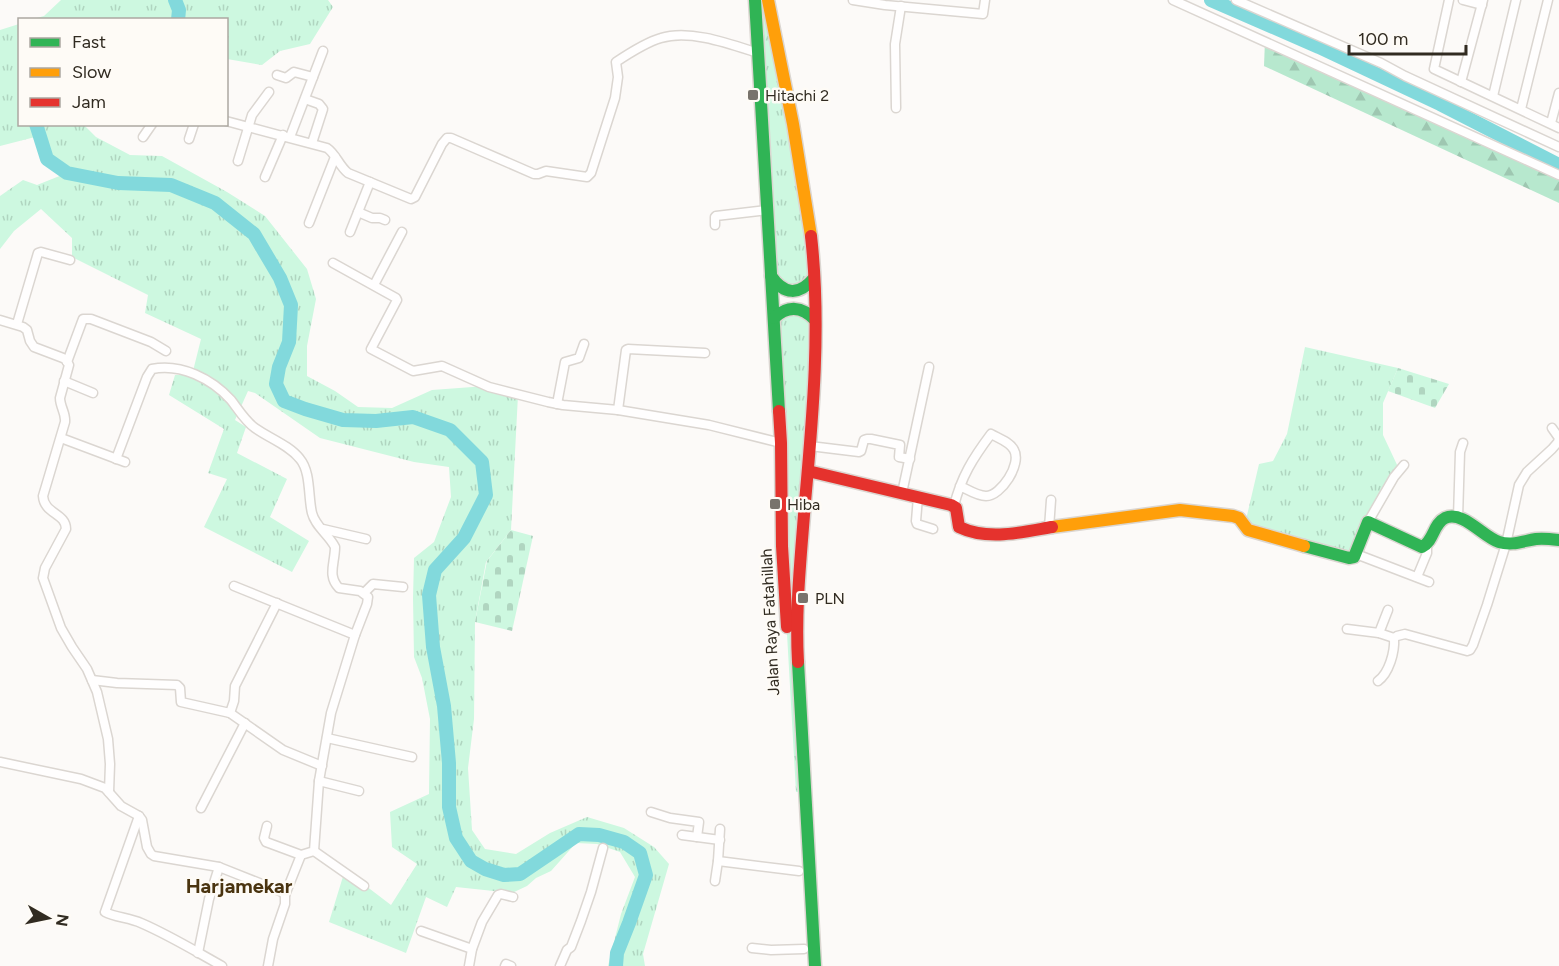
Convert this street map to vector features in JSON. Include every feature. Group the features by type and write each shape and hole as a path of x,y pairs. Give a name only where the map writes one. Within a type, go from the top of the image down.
{"main road":[{"name":"Jalan Raya Fatahillah","path":"755,0 781,443 782,546 815,966"},
{"name":"Jalan Raya Fatahillah","path":"768,0 808,213 814,278 816,354 796,613 800,792 799,871 805,966"},
{"path":"771,276 774,283 788,291 803,289 814,278"},
{"path":"774,318 779,313 792,308 805,310 815,320"},
{"path":"808,471 954,506 959,527 989,534 1169,511 1196,511 1233,516 1239,518 1248,530 1350,558 1356,554 1368,522 1424,547 1445,517 1466,520 1494,540 1506,544 1545,539 1559,540"}],"street":[{"path":"852,0 983,14 985,0"},
{"path":"1173,0 1559,175"},
{"path":"1236,0 1381,63 1559,147"},
{"path":"1449,0 1434,69 1555,125 1559,93"},
{"path":"1461,82 1482,2 1463,0"},
{"path":"1493,96 1516,0"},
{"path":"1521,109 1548,0"},
{"path":"896,108 895,44 902,6"},
{"path":"228,122 329,149 345,171 411,199 447,138 534,174 546,171 586,177 590,176 615,98 618,77 616,62 659,38 670,36 711,38 758,52"},
{"path":"265,177 305,99 323,51"},
{"path":"277,75 286,78 294,72 313,77"},
{"path":"238,161 252,115 269,92"},
{"path":"305,99 320,104 323,109 312,143"},
{"path":"143,137 151,126"},
{"path":"189,139 193,126"},
{"path":"309,223 335,157"},
{"path":"350,232 370,182"},
{"path":"715,225 716,216 767,210"},
{"path":"358,212 385,220"},
{"path":"374,285 402,232"},
{"path":"17,324 38,253 70,260"},
{"path":"333,263 395,296 397,300 372,350 414,371 442,366 489,387 557,404 618,410 709,425 781,443"},
{"path":"67,362 83,318 151,342 166,351"},
{"path":"0,320 26,328 34,347 63,358 69,369 60,403 65,418 43,500 46,507 64,521 66,529 45,568 44,578 61,628 87,669 97,692 108,739 109,792"},
{"path":"557,404 565,362 580,357 584,344"},
{"path":"618,410 626,350 705,353"},
{"path":"902,493 929,367"},
{"path":"61,438 121,460 147,377 152,369 166,368 196,374 211,382 223,391 253,427 299,458 303,464 314,519 335,547 333,581 339,588 360,591 368,597 335,698 319,781 314,851"},
{"path":"64,381 93,393"},
{"path":"1394,639 1405,634 1470,650 1506,544 1516,495 1527,472 1558,442 1559,438 1552,428"},
{"path":"954,506 960,486 973,458 991,434 1014,449 1015,467 1001,490 985,496 960,486"},
{"path":"810,446 859,452 867,439 900,445 899,457 910,459"},
{"path":"1458,518 1463,443"},
{"path":"1368,522 1394,477 1404,465"},
{"path":"918,497 917,524 933,529"},
{"path":"1049,528 1051,500"},
{"path":"323,530 366,539"},
{"path":"1417,577 1428,551 1427,545"},
{"path":"1356,554 1429,582"},
{"path":"364,593 373,584 403,587"},
{"path":"234,586 355,636"},
{"path":"230,713 235,686 277,603"},
{"path":"1379,633 1388,610"},
{"path":"1347,629 1379,633 1394,639"},
{"path":"1378,681 1390,663 1394,639"},
{"path":"92,680 177,685 180,688 181,702 184,704 230,713 284,750 322,766"},
{"path":"201,808 245,723"},
{"path":"327,738 412,757"},
{"path":"0,762 91,782 105,788 121,806 142,820 147,847 151,854 219,867 285,895"},
{"path":"319,781 359,791"},
{"path":"651,812 670,818 699,822 697,837"},
{"path":"139,816 105,912 141,923 222,966"},
{"path":"267,826 264,838 266,842 301,855 314,851"},
{"path":"715,881 720,829"},
{"path":"682,835 720,840"},
{"path":"560,966 579,927 603,848"},
{"path":"314,851 364,886"},
{"path":"268,966 273,939 285,904 285,895 301,855"},
{"path":"718,861 799,871"},
{"path":"198,953 209,899 219,867"},
{"path":"469,966 472,949 483,920 498,896 501,894 513,897"},
{"path":"421,931 472,949"},
{"path":"752,948 804,949"},
{"path":"505,966 506,964 511,966"}],"green space":[{"path":"61,0 328,0 333,7 310,44 280,51 262,65 228,59 228,18 37,18 44,16"},
{"path":"755,0 768,0 814,263 803,289 774,283"},
{"path":"18,24 18,126 85,126 96,137 130,155 162,156 265,216 307,269 316,299 307,346 307,376 358,407 392,408 432,390 486,386 518,395 511,530 486,562 475,622 474,719 468,768 472,830 485,849 516,854 550,833 587,817 624,828 654,847 669,864 643,954 645,966 608,966 621,914 635,877 620,852 597,844 576,843 551,871 512,893 456,887 447,907 426,897 406,953 329,922 345,870 391,905 417,864 392,847 390,812 429,794 430,719 422,678 414,657 414,558 434,542 451,497 449,467 414,462 320,438 255,393 248,391 235,420 246,427 237,453 287,479 270,517 309,541 292,572 204,527 227,479 208,473 224,429 169,395 175,375 192,375 201,339 145,313 148,295 72,257 72,238 41,209 14,231 0,249 0,196 23,180 37,185 67,173 47,159 39,136 0,146 0,30"},
{"path":"1265,40 1559,178 1559,203 1264,66"},
{"path":"779,313 811,314 797,597 805,792 796,792 782,546"},
{"path":"1305,347 1398,368 1383,403 1383,435 1399,469 1376,511 1357,559 1325,551 1323,558 1255,538 1245,524 1259,464 1273,461 1287,434"},
{"path":"1398,368 1449,384 1435,408 1388,391"},
{"path":"511,530 533,536 512,631 475,622 487,561"}],"waterway":[{"path":"175,0 179,10 178,18"},
{"path":"1211,0 1319,47 1440,104 1559,165"},
{"path":"37,126 47,159 67,173 118,183 171,185 215,203 254,234 280,278 291,305 289,342 279,367 276,384 284,401 343,420 376,421 413,417 450,430 482,462 486,495 464,538 435,570 429,595 433,647 444,706 449,763 449,807 456,838 471,861 485,869 504,875 520,874 579,834 599,835 624,842 640,853 646,875 617,953 616,966"}],"traffic: fast":[{"path":"755,0 779,411"},
{"path":"771,276 781,287 792,291 803,288 814,278"},
{"path":"774,318 784,311 795,309 805,312 815,320"},
{"path":"1304,546 1349,558 1354,557 1368,522 1422,547 1429,541 1438,524 1445,518 1452,517 1466,521 1499,542 1559,540"},
{"path":"798,662 815,966"}],"traffic: slow":[{"path":"768,0 793,124 811,236"},
{"path":"1052,527 1180,510 1233,516 1239,518 1248,530 1304,546"}],"traffic: jam":[{"path":"798,662 799,582 815,369 815,302 811,236"},
{"path":"779,411 782,546 787,627"},
{"path":"808,471 951,505 956,508 959,527 982,534 1006,534 1052,527"}],"place":[{"name":"Hitachi 2","path":"753,95"},
{"name":"Hiba","path":"775,504"},
{"name":"PLN","path":"803,598"}],"district":[{"name":"Harjamekar","path":"239,886"}]}
